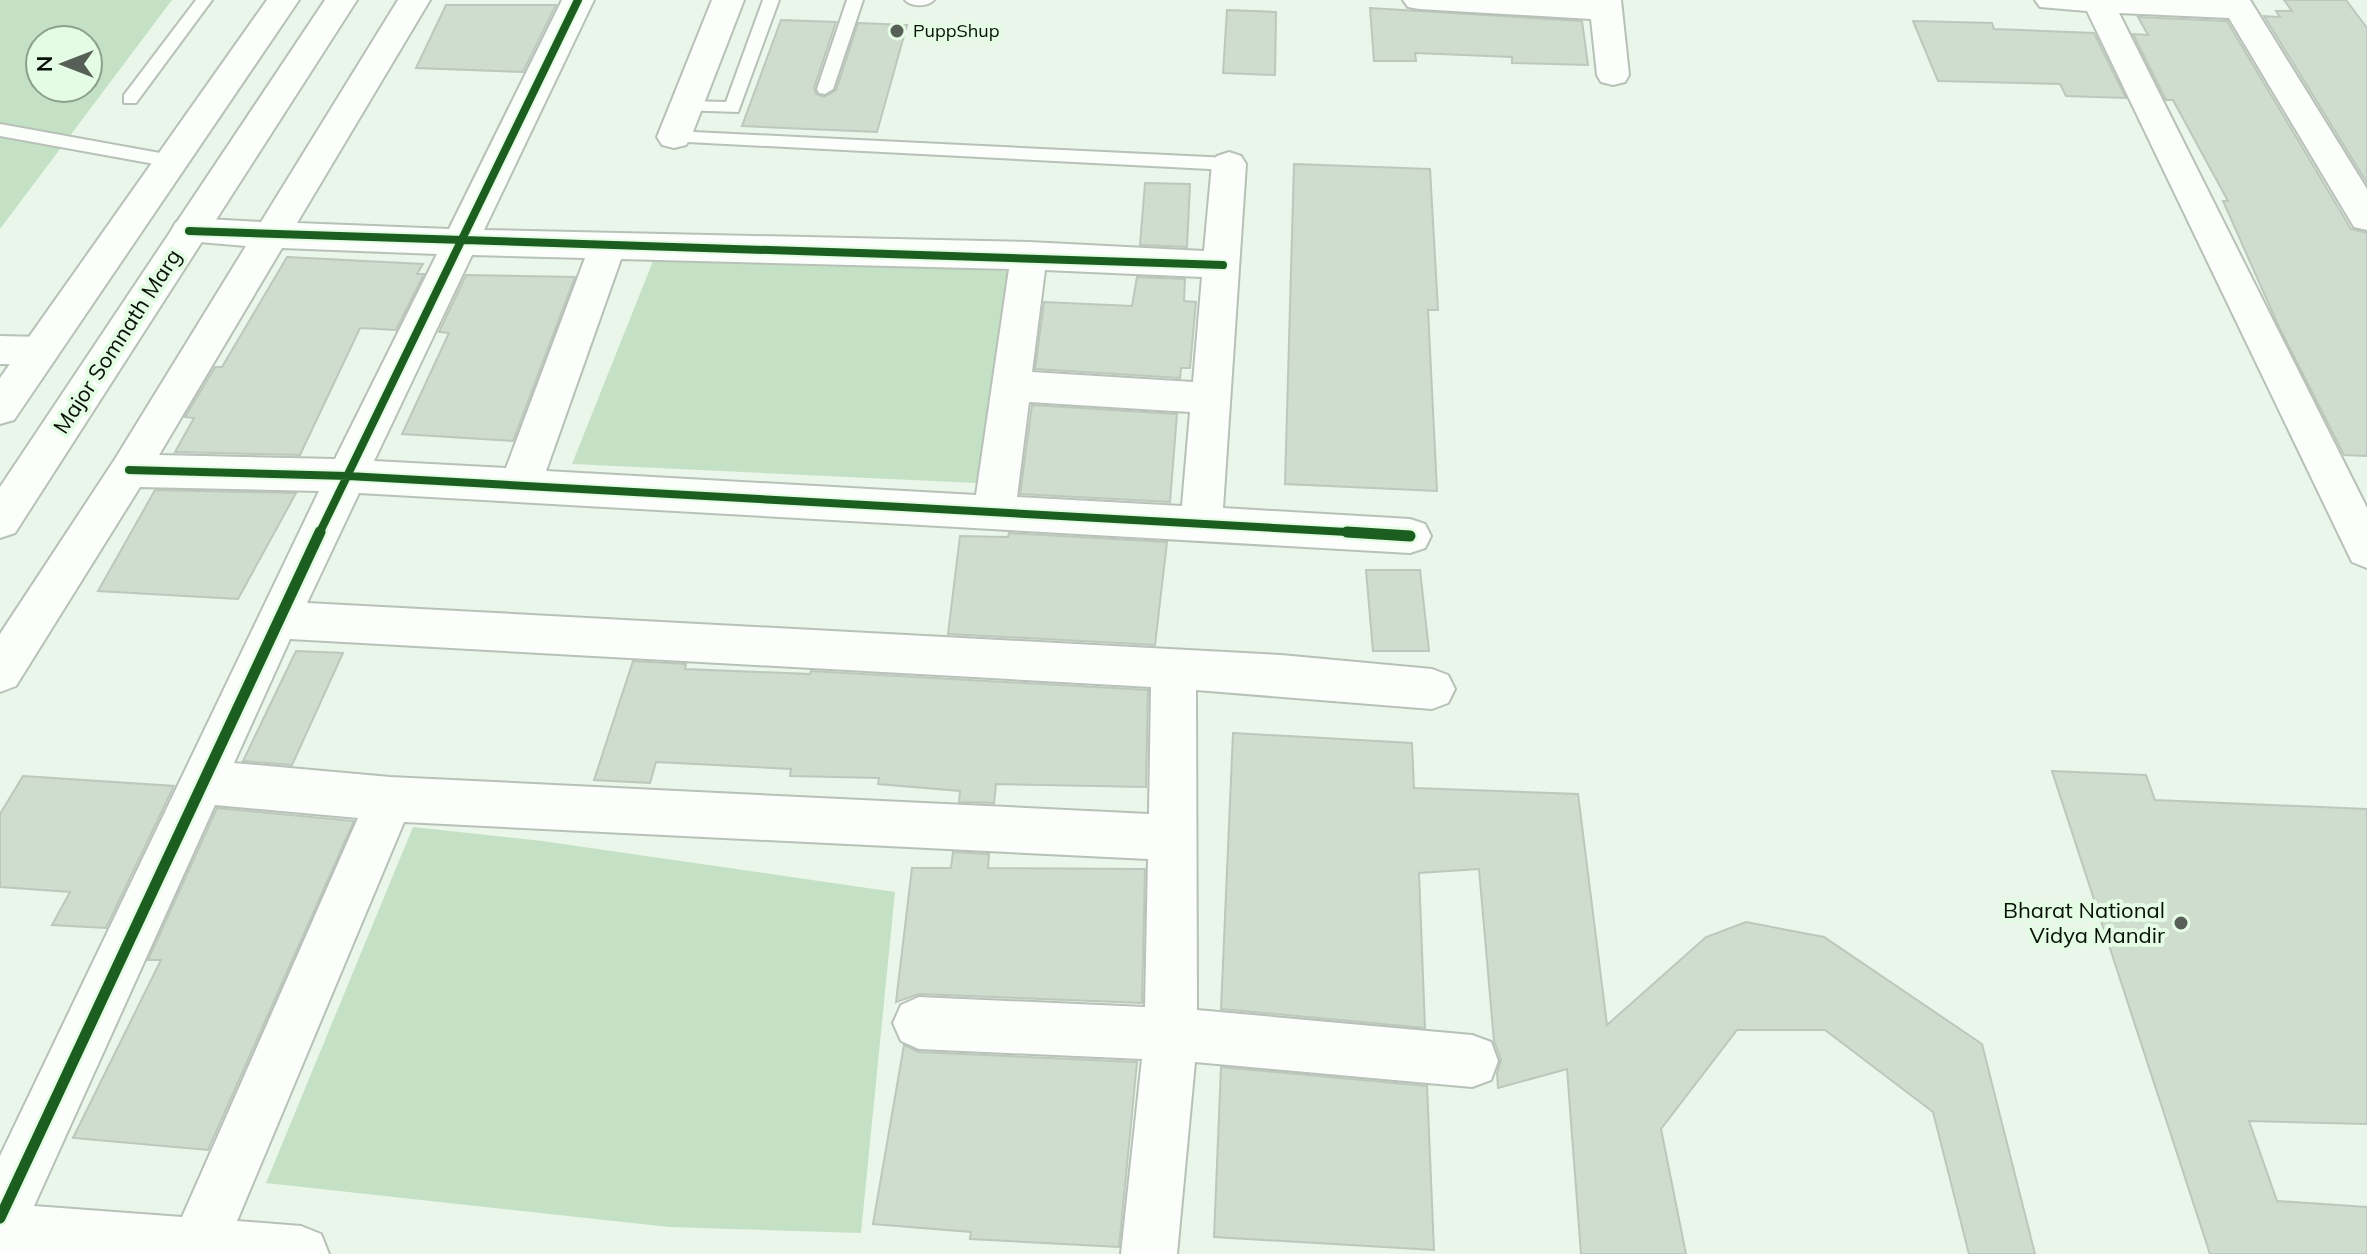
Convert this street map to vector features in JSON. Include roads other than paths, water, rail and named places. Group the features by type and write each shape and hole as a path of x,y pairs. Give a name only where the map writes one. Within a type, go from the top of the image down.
{"street":[{"path":"0,409 283,0"},
{"name":"Major Somnath Marg","path":"0,521 341,0"},
{"path":"0,672 129,470 414,0"},
{"path":"0,1218 277,620 578,0"},
{"path":"674,137 728,0"},
{"path":"1419,0 1606,5 1613,75"},
{"path":"2051,0 2237,4 2367,218"},
{"path":"2098,2 2367,550"},
{"path":"171,161 234,162"},
{"path":"1201,524 1229,164"},
{"path":"189,231 461,243 1029,255 1223,265"},
{"path":"519,488 608,245"},
{"path":"994,511 1029,255"},
{"path":"0,350 40,351"},
{"path":"1012,386 1213,398"},
{"path":"129,470 348,476 1410,536"},
{"path":"277,620 1174,670 1432,689"},
{"path":"1149,1254 1171,1034 1174,670"},
{"path":"203,782 390,799 1173,838"},
{"path":"197,1248 390,799"},
{"path":"919,1023 1171,1034 1472,1061"},
{"path":"0,1232 301,1254"}],"lane":[{"path":"130,99 204,0"},
{"path":"686,106 732,108 771,0"},
{"path":"825,89 855,0"},
{"path":"913,0 926,0"},
{"path":"0,130 171,161"},
{"path":"674,137 1229,164"}],"place":[{"name":"PuppShup","path":"897,31"},
{"name":"Bharat National Vidya Mandir","path":"2181,923"}]}
